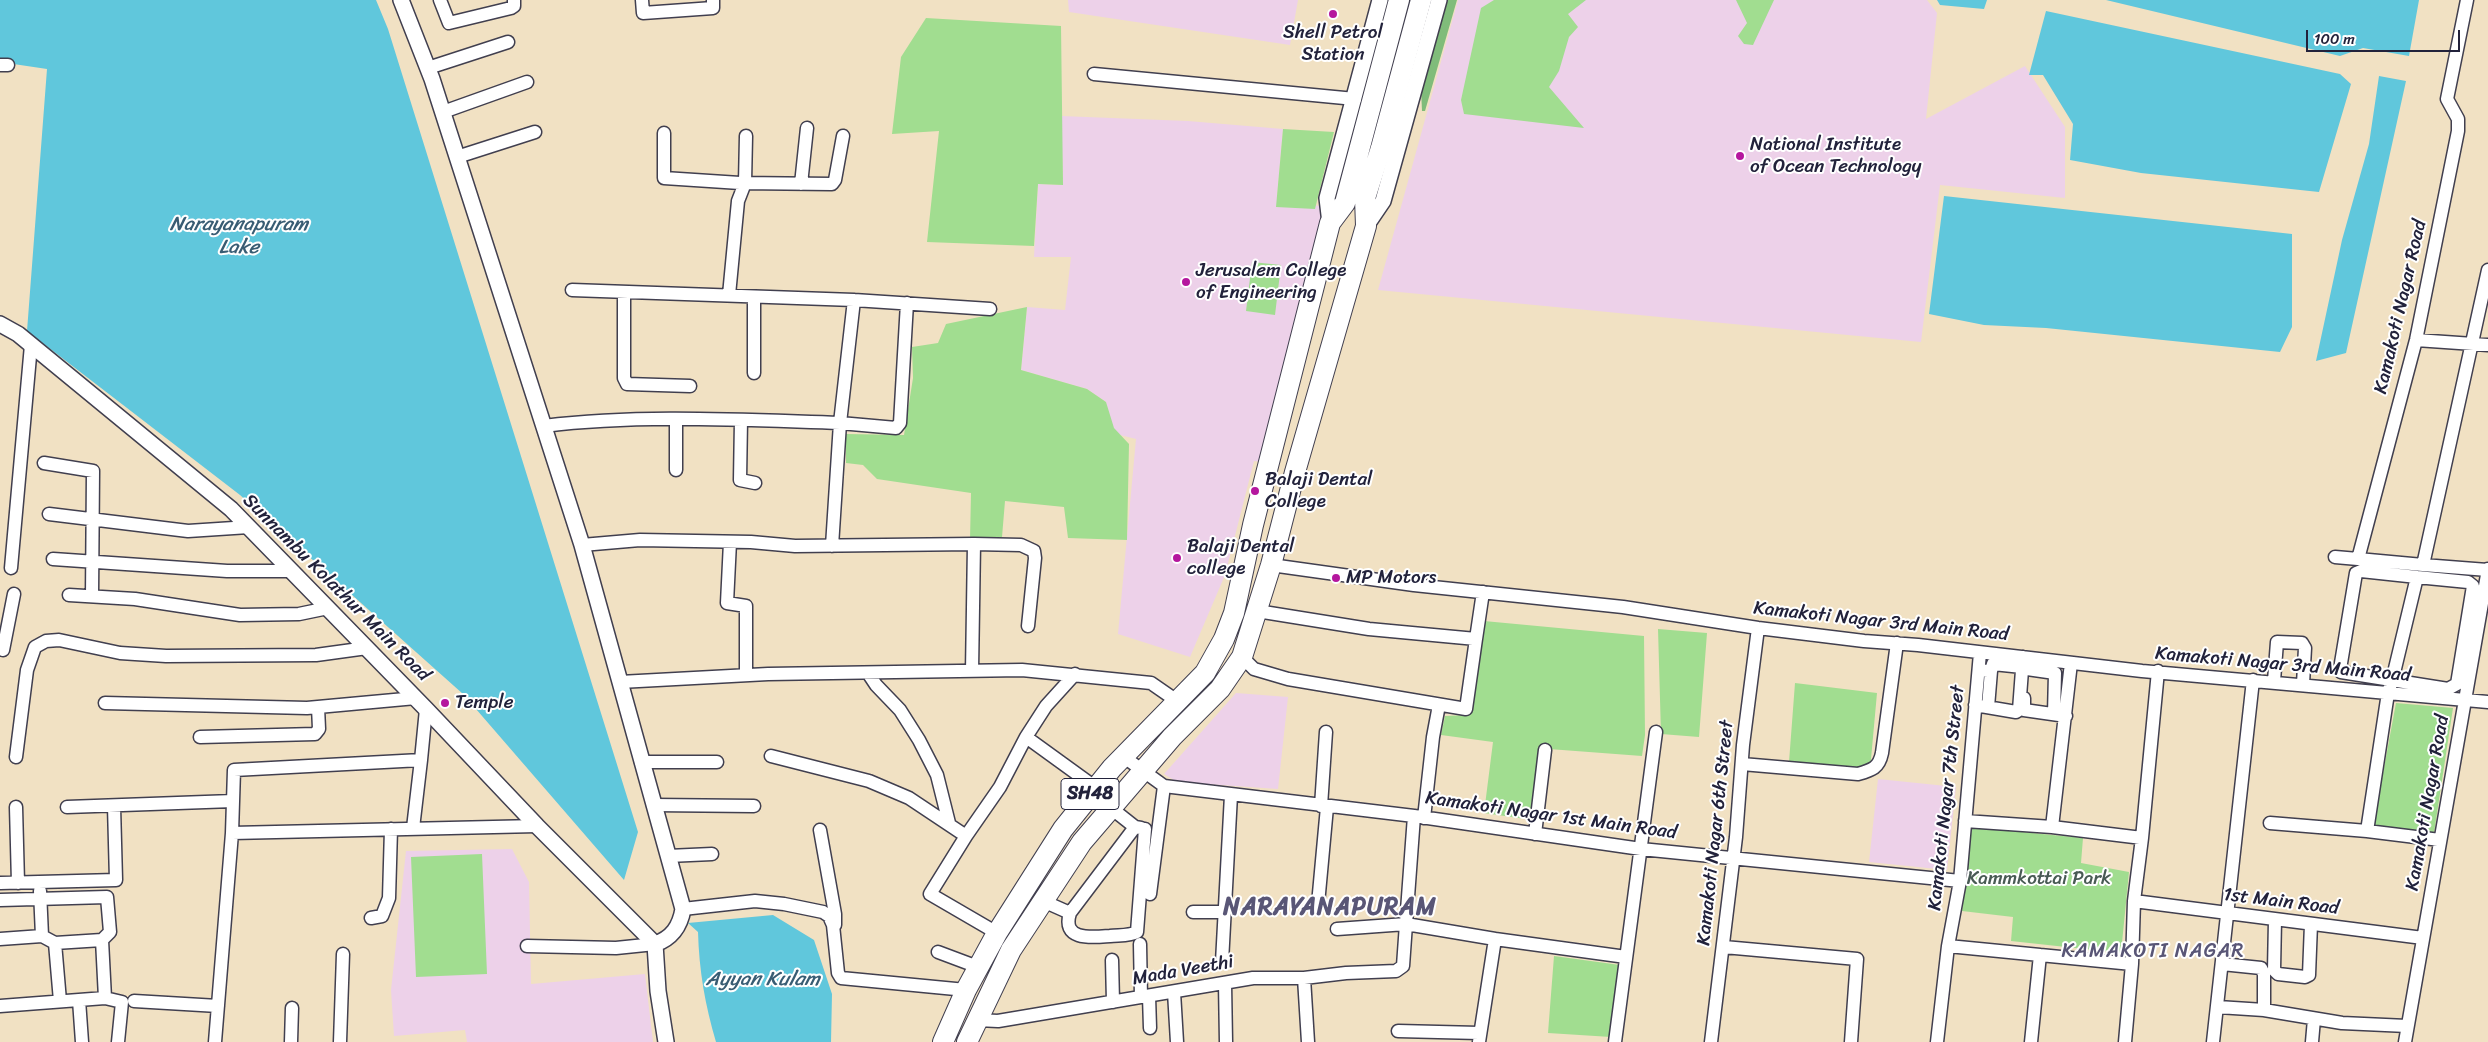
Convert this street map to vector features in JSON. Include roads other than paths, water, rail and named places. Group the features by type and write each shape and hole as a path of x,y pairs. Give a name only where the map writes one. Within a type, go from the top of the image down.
{"main road":[{"name":"SH48","path":"943,1042 966,990 997,933 1063,829 1095,787 1206,672 1224,639 1234,613 1249,542 1317,281 1330,223 1345,203 1399,0"},
{"name":"SH48","path":"967,1042 1010,950 1082,842 1172,737 1220,689 1242,657 1274,557 1295,472 1366,226 1365,198 1381,148 1421,0"},
{"path":"1249,542 1274,557"}],"street":[{"path":"401,0 443,112 582,544 683,909 681,920 674,932 667,939 655,944 616,948 527,946"},
{"path":"440,0 446,21 452,23 511,8 514,6 514,0"},
{"path":"642,0 643,13 713,8 712,0"},
{"path":"1330,223 1327,198 1380,0"},
{"path":"1366,226 1383,201 1439,0"},
{"name":"Kamakoti Nagar Road","path":"2405,1042 2488,570 2358,558 2416,340 2458,131 2458,119 2447,99 2467,0"},
{"path":"428,68 508,42"},
{"path":"1094,74 1355,99"},
{"path":"443,112 528,82"},
{"path":"801,184 807,128"},
{"path":"457,157 535,132"},
{"path":"664,133 664,178 801,184 832,184 835,180 843,136"},
{"path":"729,295 738,201 746,183 746,136"},
{"path":"2423,565 2488,270"},
{"path":"572,290 854,300 990,309"},
{"path":"624,292 624,378 627,384 690,386"},
{"path":"754,297 754,373"},
{"path":"832,546 840,423 854,300"},
{"path":"544,426 597,420 676,419 899,426 907,303"},
{"name":"Sunnambu Kolathur Main Road","path":"0,324 18,334 231,509 421,703 537,826 655,944"},
{"path":"2416,340 2488,345"},
{"path":"11,568 31,345"},
{"path":"676,419 676,470"},
{"path":"741,420 740,480 755,483"},
{"path":"44,464 93,471 92,596"},
{"path":"50,514 188,531 249,527"},
{"path":"582,544 640,540 795,546 1021,545 1034,551 1036,558 1028,626"},
{"path":"730,542 727,603 746,606 746,675"},
{"path":"972,671 974,544"},
{"name":"Kamakoti Nagar 3rd Main Road","path":"1274,557 1483,592 1623,607 1758,628 1980,653 2025,663 2071,663 2330,687 2390,687 2464,701 2488,702"},
{"path":"2335,557 2358,558"},
{"path":"53,559 227,571 292,571"},
{"path":"2361,571 2417,577 2468,582 2473,586 2457,684 2448,689 2390,687 2345,674 2340,669 2356,573 2361,571"},
{"path":"2368,831 2390,687 2417,577"},
{"path":"2330,687 2349,579"},
{"path":"1242,657 1254,669 1288,679 1466,709 1483,592"},
{"path":"0,649 3,650 14,594"},
{"path":"69,595 135,599 240,615 299,614 328,608"},
{"path":"1257,611 1369,629 1476,639"},
{"name":"Kamakoti Nagar 6th Street","path":"1711,1042 1724,946 1758,628"},
{"path":"16,757 27,670 36,647 46,641 59,640 120,653 166,656 316,655 367,648"},
{"path":"2274,681 2277,642 2302,643 2305,648 2303,684"},
{"path":"1742,764 1858,774 1873,770 1880,764 1897,644"},
{"name":"Kamakoti Nagar 7th Street","path":"1948,946 1960,881 1965,821 1985,671 1980,653"},
{"path":"1985,671 1993,664 2025,663 2055,673 2060,715"},
{"path":"1981,706 2016,712 2019,710 2025,663"},
{"path":"2025,663 2023,708 2026,711 2060,715"},
{"path":"2052,827 2060,715 2071,663"},
{"path":"620,682 746,675 1022,670 1150,683 1177,701"},
{"path":"2125,1042 2132,964 2134,901 2158,671"},
{"path":"868,673 876,685 900,710 919,740 937,775 949,823"},
{"path":"997,933 930,894 966,836 1000,787 1026,737 1046,706 1075,674"},
{"path":"2213,1042 2253,680"},
{"path":"104,703 318,707 421,703 421,760 413,828"},
{"path":"1406,924 1419,817 1439,705"},
{"path":"200,737 315,734 319,729 318,707"},
{"path":"1318,904 1326,732"},
{"path":"1615,1042 1656,732"},
{"path":"1026,737 1095,787"},
{"path":"1535,834 1545,750"},
{"path":"771,756 869,781 909,798 966,836"},
{"name":"Kamakoti Nagar 1st Main Road","path":"1124,757 1164,786 1324,807 1419,817 1641,849 1960,881"},
{"path":"215,1042 232,834 234,770 421,760"},
{"path":"641,762 717,762"},
{"path":"1150,894 1164,786"},
{"path":"1222,962 1231,795"},
{"path":"67,807 233,801"},
{"path":"653,805 754,806"},
{"path":"0,883 116,880 114,806"},
{"path":"16,807 18,883"},
{"path":"1110,808 1140,828 1158,830"},
{"path":"1965,821 2052,827 2142,838"},
{"path":"2270,823 2368,831 2440,840"},
{"path":"232,834 537,826"},
{"path":"1140,828 1137,932 1083,938 1074,933 1069,922 1070,913 1140,828"},
{"path":"371,918 382,916 389,898 391,829"},
{"path":"820,830 835,914 834,929"},
{"path":"668,856 712,854"},
{"path":"40,882 42,936"},
{"path":"0,900 107,897 110,932 102,940 56,943 42,936 0,939"},
{"path":"683,909 755,901 784,904 823,912 832,920 838,973 841,978 966,990"},
{"path":"1043,901 1070,913"},
{"name":"1st Main Road","path":"2134,901 2423,938"},
{"path":"1193,912 1225,912"},
{"path":"2275,920 2274,970 2278,974 2305,977 2309,975 2311,924"},
{"path":"1337,929 1406,924 1495,939 1626,957"},
{"name":"Mada Veethi","path":"977,1020 998,1021 1253,978 1304,978 1346,972 1396,971 1403,966 1406,924"},
{"path":"1398,1031 1479,1037 1495,939"},
{"path":"102,940 105,998"},
{"path":"56,943 60,1001"},
{"path":"655,944 658,991 666,1042"},
{"path":"1140,944 1150,1028"},
{"path":"1724,946 1857,959 1851,1042"},
{"path":"1937,1042 1948,946 2132,964"},
{"path":"938,952 978,967"},
{"path":"340,1042 343,954"},
{"path":"2031,1042 2040,955"},
{"path":"1112,960 1113,1002"},
{"path":"2222,964 2261,968 2264,974 2264,1010"},
{"path":"1304,978 1308,1042"},
{"path":"1225,983 1226,1042"},
{"path":"1174,992 1177,1042"},
{"path":"0,1006 105,998 122,1002 118,1042"},
{"path":"79,1000 82,1042"},
{"path":"134,1001 218,1006"},
{"path":"2218,1006 2264,1010 2342,1023 2407,1026"},
{"path":"291,1042 292,1008"},
{"path":"2312,1042 2314,1018"}],"water":[{"name":"Narayanapuram Lake","path":"0,0 376,0 388,29 638,832 624,880 463,694 240,495 27,331 47,69 0,62"},
{"path":"1937,0 1987,0 1984,9 1940,5"},
{"path":"2106,0 2419,0 2409,56 2363,48 2340,56"},
{"path":"2046,11 2340,74 2351,84 2319,192 2141,173 2070,160 2073,124 2043,75 2029,75"},
{"path":"2379,76 2406,81 2346,353 2316,361 2342,240 2369,144"},
{"path":"1944,196 2292,234 2292,327 2280,352 2046,328 1984,325 1929,314"},
{"name":"Ayyan Kulam","path":"773,915 814,940 832,994 831,1042 716,1042 703,987 698,932 688,923"}],"place":[{"name":"Shell Petrol Station","path":"1333,14"},
{"name":"National Institute of Ocean Technology","path":"1740,156"},
{"name":"Jerusalem College of Engineering","path":"1186,282"},
{"name":"Balaji Dental College","path":"1255,491"},
{"name":"Balaji Dental college","path":"1177,558"},
{"name":"MP Motors","path":"1336,578"},
{"name":"Temple","path":"445,703"}],"district":[{"name":"NARAYANAPURAM","path":"1330,908"},
{"name":"KAMAKOTI NAGAR","path":"2153,952"}],"park label":[{"name":"Kammkottai Park","path":"2039,879"}]}
